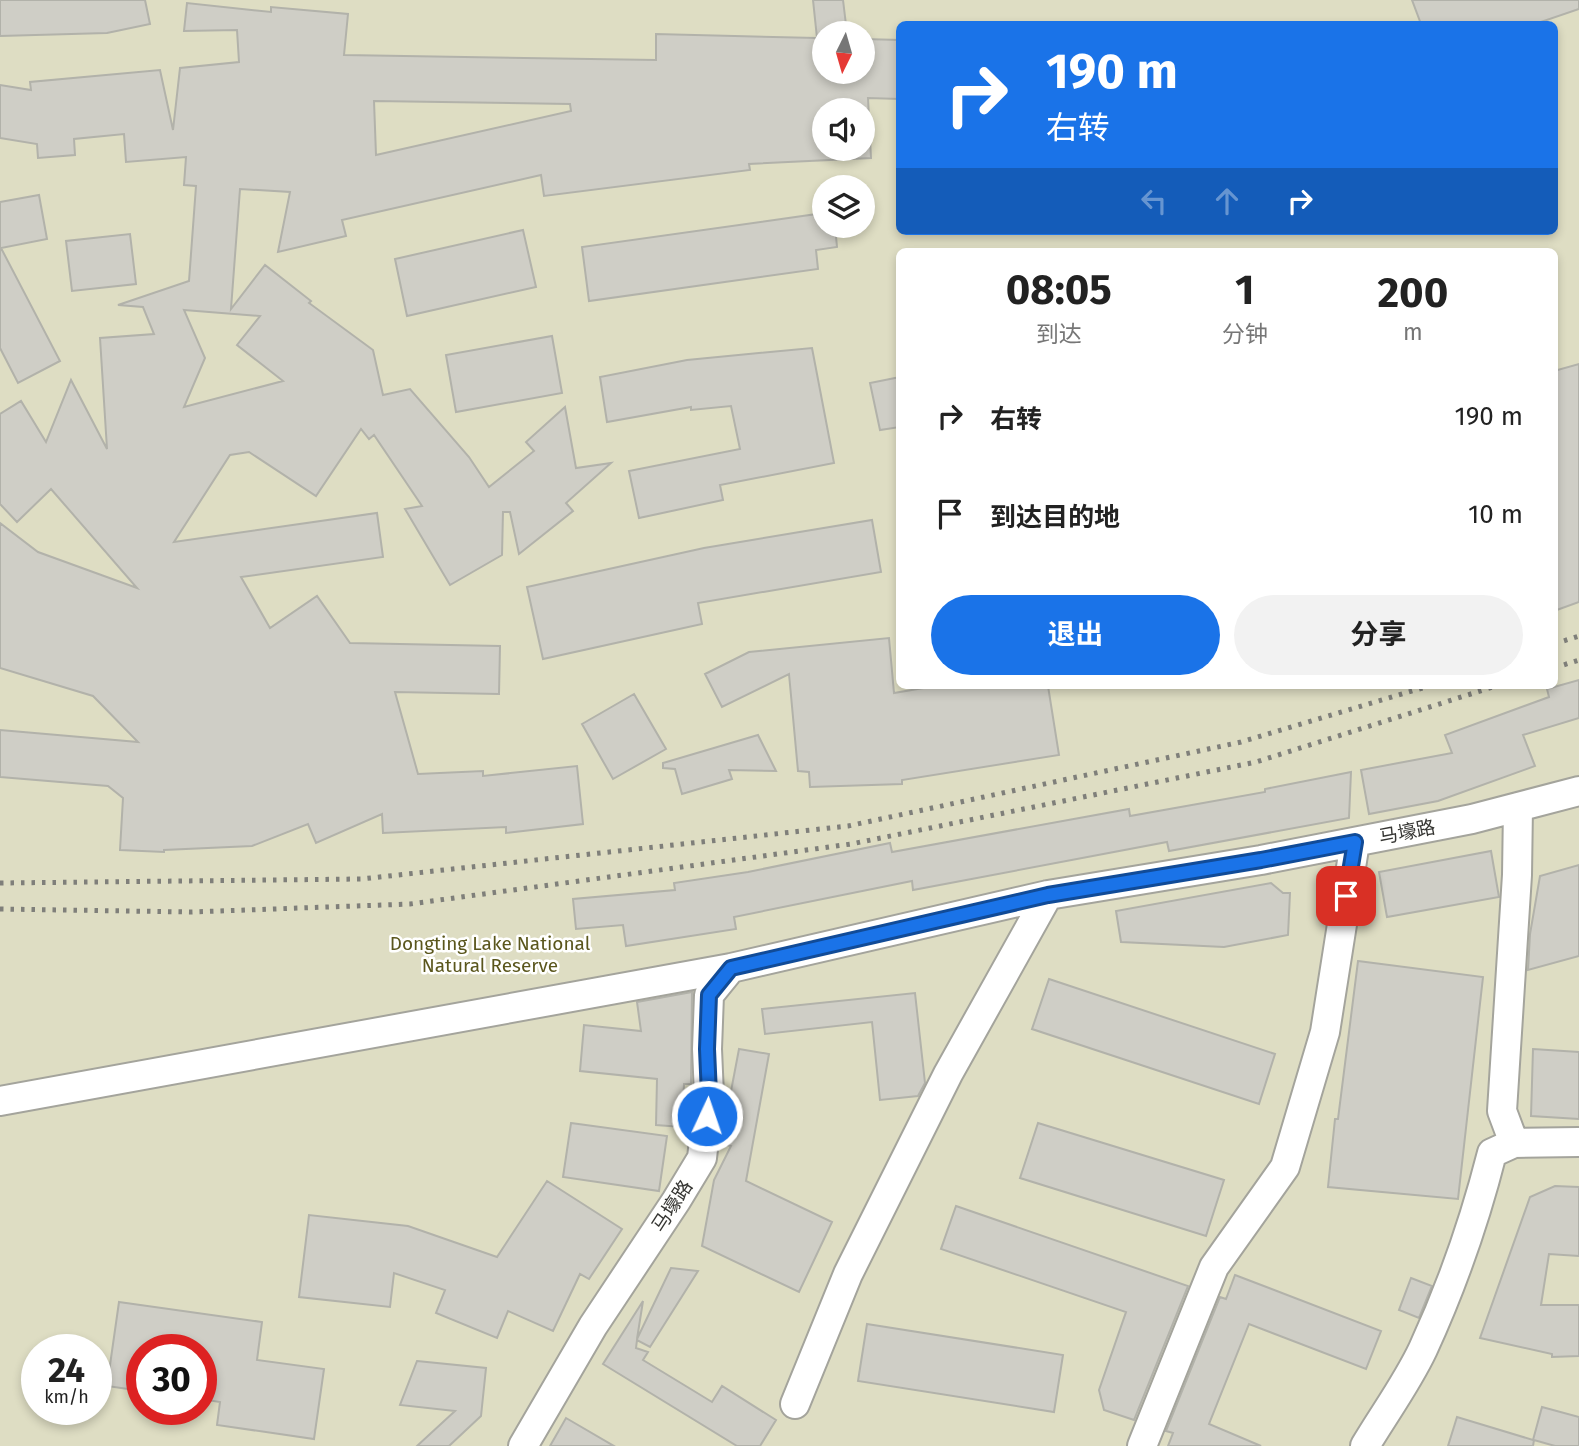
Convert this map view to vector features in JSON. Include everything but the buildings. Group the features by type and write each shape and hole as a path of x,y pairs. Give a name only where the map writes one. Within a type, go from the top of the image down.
{"street":[{"name":"马壕路","path":"523,1446 593,1326 702,1158 709,1095 709,995 731,968 1048,895 1261,860 1472,819 1579,790"},
{"path":"1514,1143 1502,1111 1517,875 1518,807"},
{"path":"1142,1446 1214,1267 1285,1167 1325,1032 1355,842"},
{"path":"795,1404 848,1274 948,1074 1048,895"},
{"path":"0,1101 731,968"},
{"path":"1365,1446 1422,1351 1463,1251 1492,1153 1514,1143 1579,1142"}],"green space":[{"name":"Dongting Lake National Natural Reserve","path":"0,0 1579,0 1579,1446 0,1446"}],"railway":[{"path":"1558,643 1579,636"},
{"path":"1558,667 1579,660"},
{"path":"0,883 361,879 848,826 1241,742 1419,689"},
{"path":"0,909 191,912 410,904 851,844 1256,762 1487,689"}],"route":[{"path":"707,1116 709,995 731,968 1048,895 1355,842 1346,896"}]}
